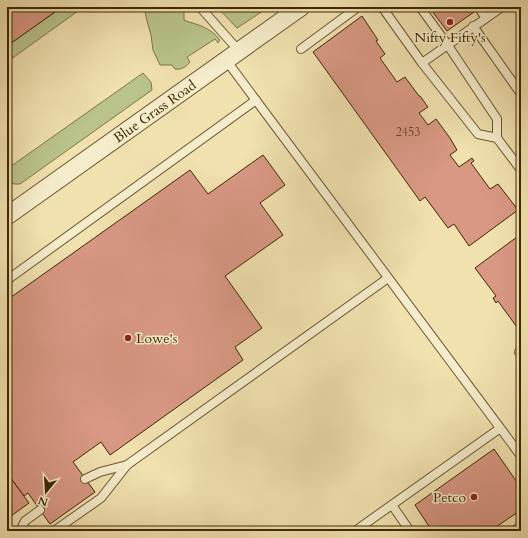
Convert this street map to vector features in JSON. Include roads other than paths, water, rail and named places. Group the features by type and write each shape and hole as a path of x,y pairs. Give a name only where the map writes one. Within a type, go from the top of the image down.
{"street":[{"name":"Blue Grass Road","path":"7,216 301,7"}],"lane":[{"path":"200,7 233,56 256,100 499,429 521,456"},
{"path":"301,49 358,7"},
{"path":"382,7 422,63 478,134 497,138"},
{"path":"420,7 447,44 497,119 497,138 521,170"},
{"path":"478,7 486,18"},
{"path":"422,63 447,44 502,7"},
{"path":"473,26 521,94"},
{"path":"7,280 256,100"},
{"path":"54,531 101,498 127,465 388,278"},
{"path":"356,531 499,429"},
{"path":"85,479 100,472 127,465"},
{"path":"392,505 410,531"},
{"path":"20,531 25,521 40,510"},
{"path":"514,531 521,526"}],"place":[{"name":"Nifty Fifty's","path":"450,22"},
{"name":"Lowe's","path":"128,338"},
{"name":"Petco","path":"474,497"}]}
